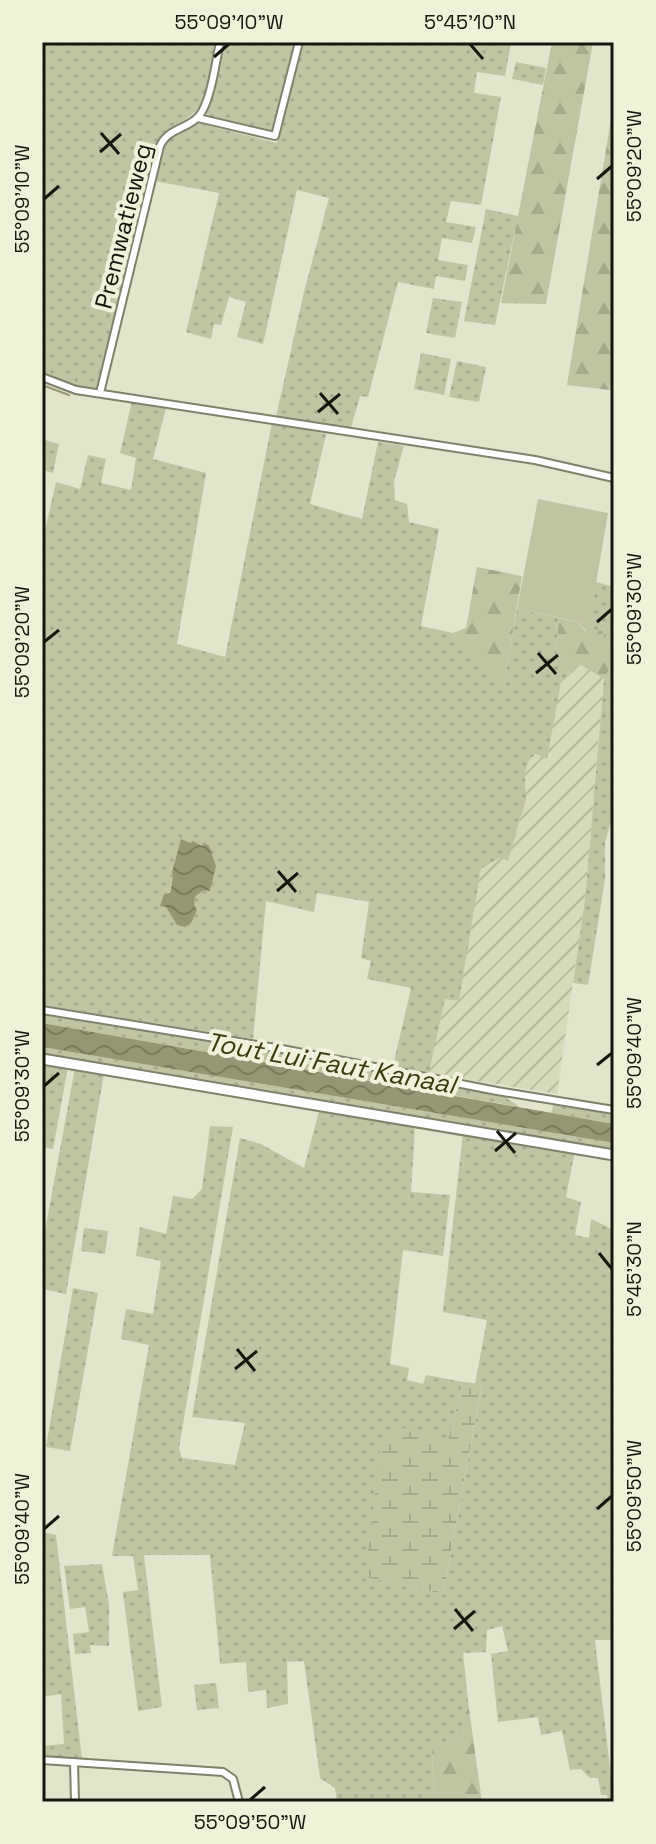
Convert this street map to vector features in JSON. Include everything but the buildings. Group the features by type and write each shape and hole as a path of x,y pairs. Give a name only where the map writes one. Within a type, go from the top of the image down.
{"street":[{"path":"220,42 205,108 198,118 275,136 299,42"},
{"name":"Premwatieweg","path":"100,393 160,146 164,137 198,118"},
{"path":"42,377 76,390 520,458 614,478"},
{"path":"42,1010 282,1049 497,1091 614,1110"},
{"path":"42,1059 614,1155"},
{"path":"42,1760 223,1772 233,1779 239,1802"},
{"path":"74,1762 75,1802"}],"shaded area":[{"path":"581,665 604,679 585,899 557,1094 429,1073 445,999 459,1000 481,869 499,858 508,859 526,800 525,771 530,759 537,754 547,758 561,683"}],"green space":[{"path":"42,42 218,42 202,107 161,137 98,389 74,386 42,374"},
{"path":"224,42 295,42 272,133 206,117"},
{"path":"302,42 511,43 505,76 477,72 474,93 501,97 481,205 451,201 446,222 476,227 472,243 442,238 438,260 468,265 465,281 436,276 434,289 398,282 368,397 360,396 351,428 276,417 329,198 297,190 263,344 237,337 246,302 229,297 221,325 214,324 211,339 186,332 219,193 155,181 168,138 198,123 277,143"},
{"path":"552,42 593,42 546,304 501,303"},
{"path":"516,62 546,68 543,85 512,79"},
{"path":"614,101 614,367 610,390 567,385"},
{"path":"486,209 518,216 495,325 464,321"},
{"path":"433,298 462,302 455,338 426,333"},
{"path":"421,353 451,359 444,395 414,389"},
{"path":"457,361 486,367 479,402 449,397"},
{"path":"132,401 166,408 153,459 206,473 177,644 225,657 272,423 326,434 310,504 362,519 378,442 404,446 394,481 395,500 407,504 409,522 439,529 421,626 453,633 504,684 517,609 559,618 556,652 571,674 561,683 547,759 536,754 525,771 526,800 508,860 499,858 481,869 459,1001 445,999 429,1073 393,1066 411,988 367,979 371,961 361,958 369,902 317,893 314,912 266,901 253,1039 42,1005 42,543 56,482 80,489 88,455 106,459 101,483 131,490 136,458 120,453","holes":["173,877 204,890 195,897 194,905 178,925 166,907"]},
{"path":"42,439 59,444 53,473 42,470"},
{"path":"538,499 608,513 589,624 517,609"},
{"path":"477,567 522,576 504,685 453,633 466,628"},
{"path":"596,582 614,587 614,661 578,622 589,623"},
{"path":"559,618 578,622 585,631 602,631 614,661 604,679 581,665 571,674 556,652"},
{"path":"614,661 614,812 605,842 605,879 588,985 573,983 585,899 604,679"},
{"path":"42,1013 293,1056 295,1062 346,1071 351,1068 502,1095 520,1107 42,1023"},
{"path":"42,1047 614,1143 614,1152 42,1055"},
{"path":"42,1062 68,1067 53,1149 42,1147"},
{"path":"75,1068 104,1074 66,1294 42,1289 42,1247"},
{"path":"554,1103 614,1114 614,1124 551,1113"},
{"path":"319,1111 415,1126 411,1192 450,1195 443,1256 403,1250 390,1364 409,1368 407,1380 423,1384 426,1375 463,1382 447,1445 366,1577 443,1594 482,1385 475,1384 487,1320 443,1312 463,1133 575,1151 566,1197 581,1202 575,1235 589,1238 591,1219 614,1230 614,1640 595,1640 614,1802 608,1802 607,1795 601,1795 598,1778 590,1778 581,1769 570,1770 562,1731 541,1735 538,1717 498,1722 491,1654 508,1651 502,1626 487,1630 486,1652 463,1653 469,1709 462,1710 464,1737 432,1749 434,1802 337,1802 335,1788 320,1778 304,1661 287,1662 288,1704 267,1708 266,1690 248,1692 246,1662 220,1664 210,1555 144,1555 162,1707 138,1711 123,1592 138,1590 133,1556 112,1556 149,1345 121,1339 126,1309 153,1314 161,1261 136,1256 140,1227 166,1234 173,1196 192,1199 202,1189 210,1126 233,1127 179,1448 182,1458 235,1465 245,1423 192,1417 240,1138 261,1144 304,1168"},
{"path":"84,1228 108,1231 105,1254 81,1251"},
{"path":"73,1288 98,1293 70,1451 46,1447"},
{"path":"463,1382 482,1384 443,1594 365,1577 381,1443 389,1441 395,1431 405,1428 416,1436 421,1432 431,1433 447,1444"},
{"path":"42,1532 56,1535 82,1759 42,1758 42,1746 64,1744 61,1694 42,1697"},
{"path":"102,1564 109,1604 109,1646 90,1645 91,1653 75,1654 73,1634 89,1632 85,1607 70,1609 64,1566"},
{"path":"216,1683 219,1708 197,1710 194,1685"},
{"path":"469,1709 482,1802 434,1802 432,1748 464,1737 461,1710"}],"water":[{"path":"181,839 209,846 216,866 210,891 204,890 195,897 197,910 191,923 185,927 177,925 166,907 160,906 164,894 170,893"},
{"path":"42,1023 614,1124 614,1143 42,1047"}],"waterway":[{"path":"42,385 69,395"}],"water label":[{"name":"Tout Lui Faut Kanaal","path":"331,1063"}]}
